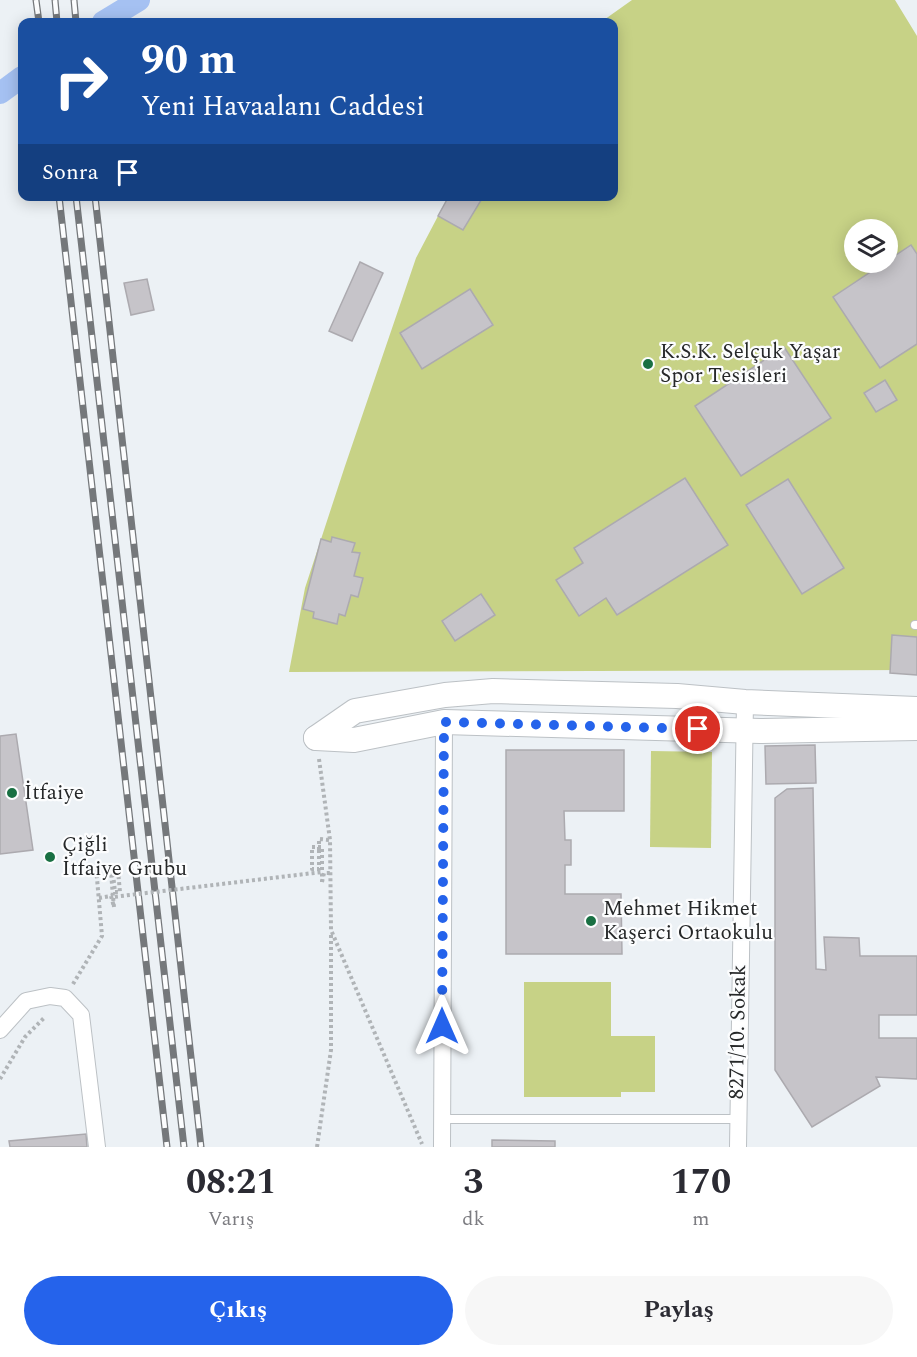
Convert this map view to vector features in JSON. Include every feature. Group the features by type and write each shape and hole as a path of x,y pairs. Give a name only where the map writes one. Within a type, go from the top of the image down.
{"street":[{"path":"316,738 355,711 445,694 493,691 677,696 745,702 917,709"},
{"name":"8271/10. Sokak","path":"738,1147 745,702"},
{"path":"316,738 354,740 444,722 744,730 917,728"},
{"path":"442,1147 444,722"},
{"path":"0,1030 26,1001 50,996 64,998 81,1015 97,1147"}],"lane":[{"path":"441,1119 737,1119"}],"path":[{"path":"316,738 330,840 331,873 331,1050 316,1147"},
{"path":"330,840 319,839 319,850 319,869 312,869 312,847 322,847 322,882 324,873 331,873"},
{"path":"0,1079 25,1037 64,998 102,936 96,867 112,866 113,874 115,892 120,892 118,871 111,872 114,906 111,896 99,898"},
{"path":"113,897 322,872"},
{"path":"331,930 423,1147"}],"green space":[{"name":"K.S.K. Selçuk Yaşar Spor Tesisleri","path":"632,0 895,0 917,36 917,670 289,672 305,588 416,258 446,201 618,201 618,18 607,18"},
{"path":"651,751 712,752 711,848 650,847"},
{"path":"524,982 611,982 611,1036 655,1036 655,1092 621,1092 621,1097 524,1097"}],"building":[{"path":"446,201 481,201 463,230 438,216"},
{"path":"911,245 917,254 917,344 880,368 833,297 869,273 898,273 898,254"},
{"path":"360,262 383,273 352,341 329,331"},
{"path":"147,279 154,310 131,315 124,283"},
{"path":"470,289 493,325 422,369 400,333"},
{"path":"784,347 831,418 741,476 695,406"},
{"path":"885,380 897,400 876,412 864,393"},
{"path":"685,478 728,545 617,615 606,598 579,616 556,580 583,563 574,548"},
{"path":"788,479 844,568 802,594 746,505"},
{"path":"332,537 355,543 352,552 360,553 354,576 363,578 358,597 351,595 345,616 339,614 337,624 313,618 314,612 303,609 321,539 331,542"},
{"path":"481,594 495,615 455,641 442,621"},
{"path":"892,635 917,637 917,675 890,673"},
{"name":"İtfaiye","path":"16,734 33,850 0,854 0,736"},
{"path":"815,745 816,783 766,784 765,746"},
{"path":"506,750 624,750 624,811 564,811 565,840 571,840 571,865 565,865 565,894 621,894 622,954 506,954"},
{"path":"813,788 816,969 826,970 824,937 859,938 860,956 917,956 917,1015 879,1015 879,1038 917,1038 917,1079 876,1077 880,1086 812,1127 775,1070 775,798 787,789"},
{"path":"86,1134 87,1147 10,1147 9,1141"},
{"path":"492,1140 555,1141 555,1147 492,1147"}],"waterway":[{"path":"110,18 139,0"},
{"path":"0,93 18,80"}],"railway":[{"path":"36,0 38,18"},
{"path":"55,0 57,18"},
{"path":"74,0 76,18"},
{"path":"60,201 167,1147"},
{"path":"77,201 184,1147"},
{"path":"96,201 201,1147"}],"place":[{"name":"K.S.K. Selçuk Yaşar Spor Tesisleri","path":"648,364"},
{"name":"İtfaiye","path":"12,793"},
{"name":"Çiğli İtfaiye Grubu","path":"50,857"},
{"name":"Mehmet Hikmet Kaşerci Ortaokulu","path":"591,921"}],"route":[{"path":"442,1026 444,722 698,729"}]}
